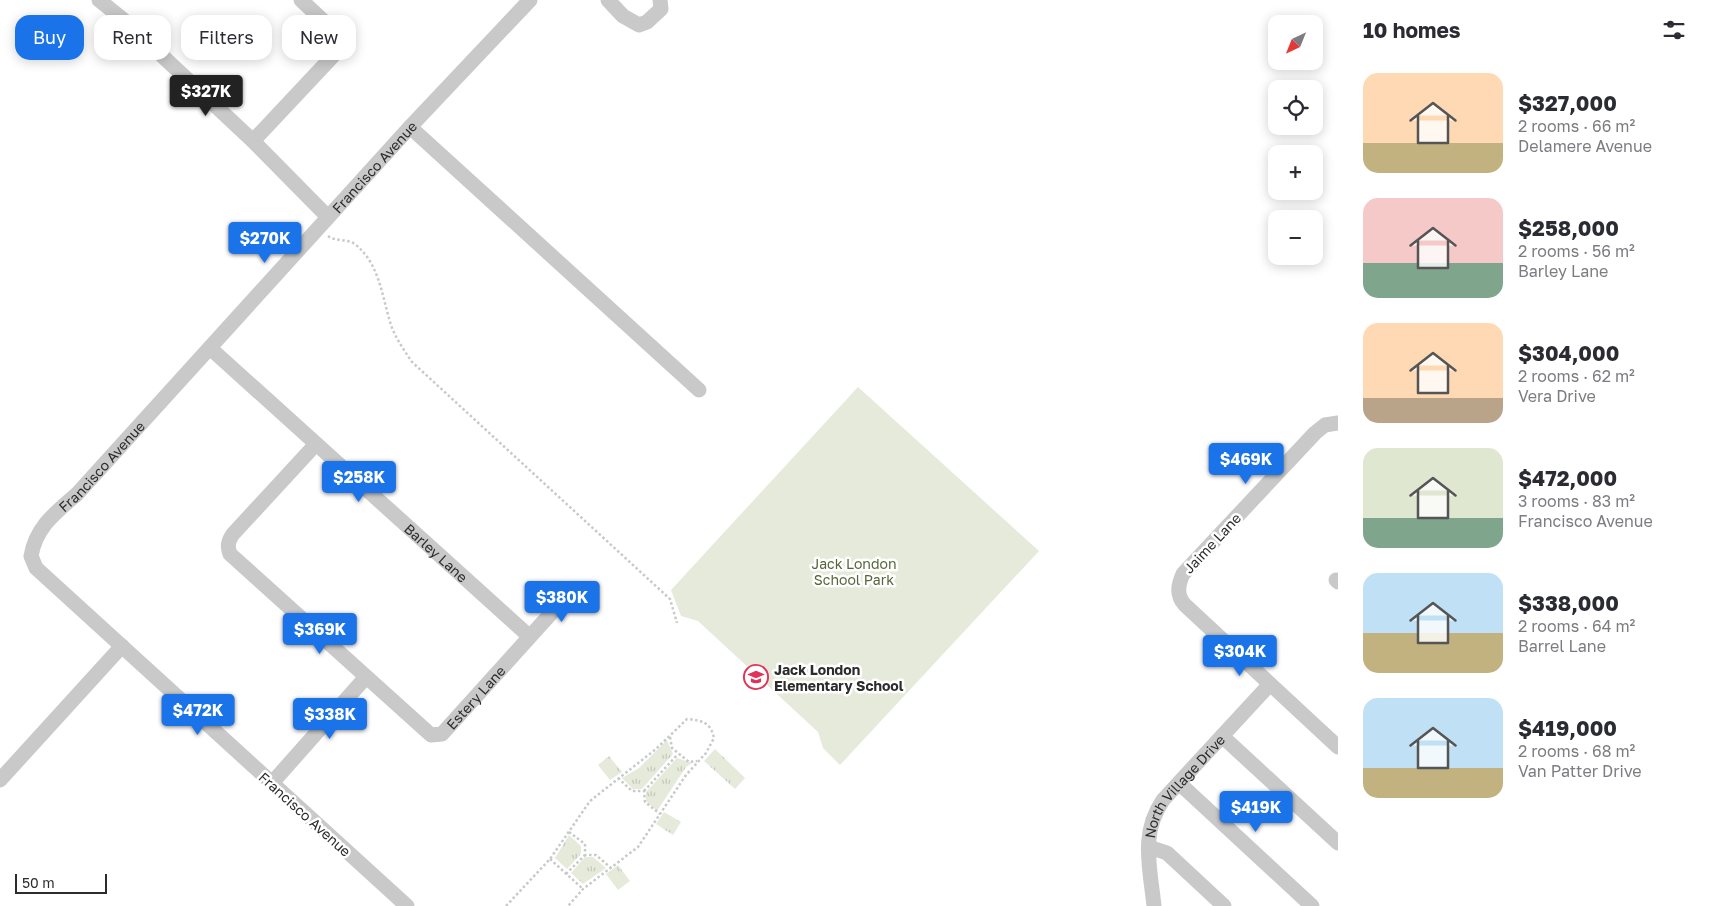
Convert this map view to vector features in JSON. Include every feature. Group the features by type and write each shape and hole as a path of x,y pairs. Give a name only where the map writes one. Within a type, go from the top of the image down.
{"street":[{"path":"99,0 126,21 253,141 324,222"},
{"path":"253,141 346,42 301,0"},
{"path":"608,0 623,16 639,25 647,22 661,9 660,0"},
{"name":"Francisco Avenue","path":"407,906 36,568 31,556 32,548 38,531 48,518 77,494 526,1"},
{"path":"410,127 700,390"},
{"name":"Barley Lane","path":"210,348 529,636"},
{"name":"Jaime Lane","path":"1270,684 1185,605 1179,596 1178,587 1183,574 1315,433 1325,425 1338,423"},
{"name":"Estery Lane","path":"316,444 233,534 229,540 230,554 431,735 437,736 442,734 573,589"},
{"path":"0,780 122,646"},
{"path":"272,783 366,677"},
{"path":"1270,684 1336,741"},
{"name":"North Village Drive","path":"1154,906 1148,847 1148,832 1153,814 1270,684"},
{"path":"1222,736 1338,843"},
{"path":"1179,783 1312,906"},
{"path":"1148,847 1167,853 1224,906"}],"path":[{"path":"324,222 329,237 355,243 365,254 376,272 400,345 412,362 670,599 677,623"},
{"path":"506,906 550,859 590,801 671,736 688,719 699,719 707,723 713,730 714,738 638,847 583,889 568,906"},
{"path":"671,736 672,748 678,754 690,762 698,761"},
{"path":"618,778 632,791 644,791 678,754"},
{"path":"644,791 645,802 660,814"},
{"path":"566,874 585,855 585,844 569,832"},
{"path":"585,855 596,855 611,868"},
{"path":"550,859 583,889"}],"green space":[{"name":"Jack London School Park","path":"858,387 1039,551 840,765 823,748 818,732 698,621 681,616 671,590"},
{"path":"667,740 673,754 642,789 633,789 622,778 639,768"},
{"path":"715,749 745,778 735,789 704,761"},
{"path":"609,756 622,772 610,780 598,765"},
{"path":"677,758 692,763 686,767 657,811 646,801 646,792"},
{"path":"664,812 681,822 673,835 656,824"},
{"path":"569,835 581,846 581,854 567,869 555,858"},
{"path":"585,857 593,857 606,868 583,884 571,873"},
{"path":"618,865 630,881 618,890 606,874"}],"place":[{"name":"Jack London Elementary School","path":"756,677"}]}
